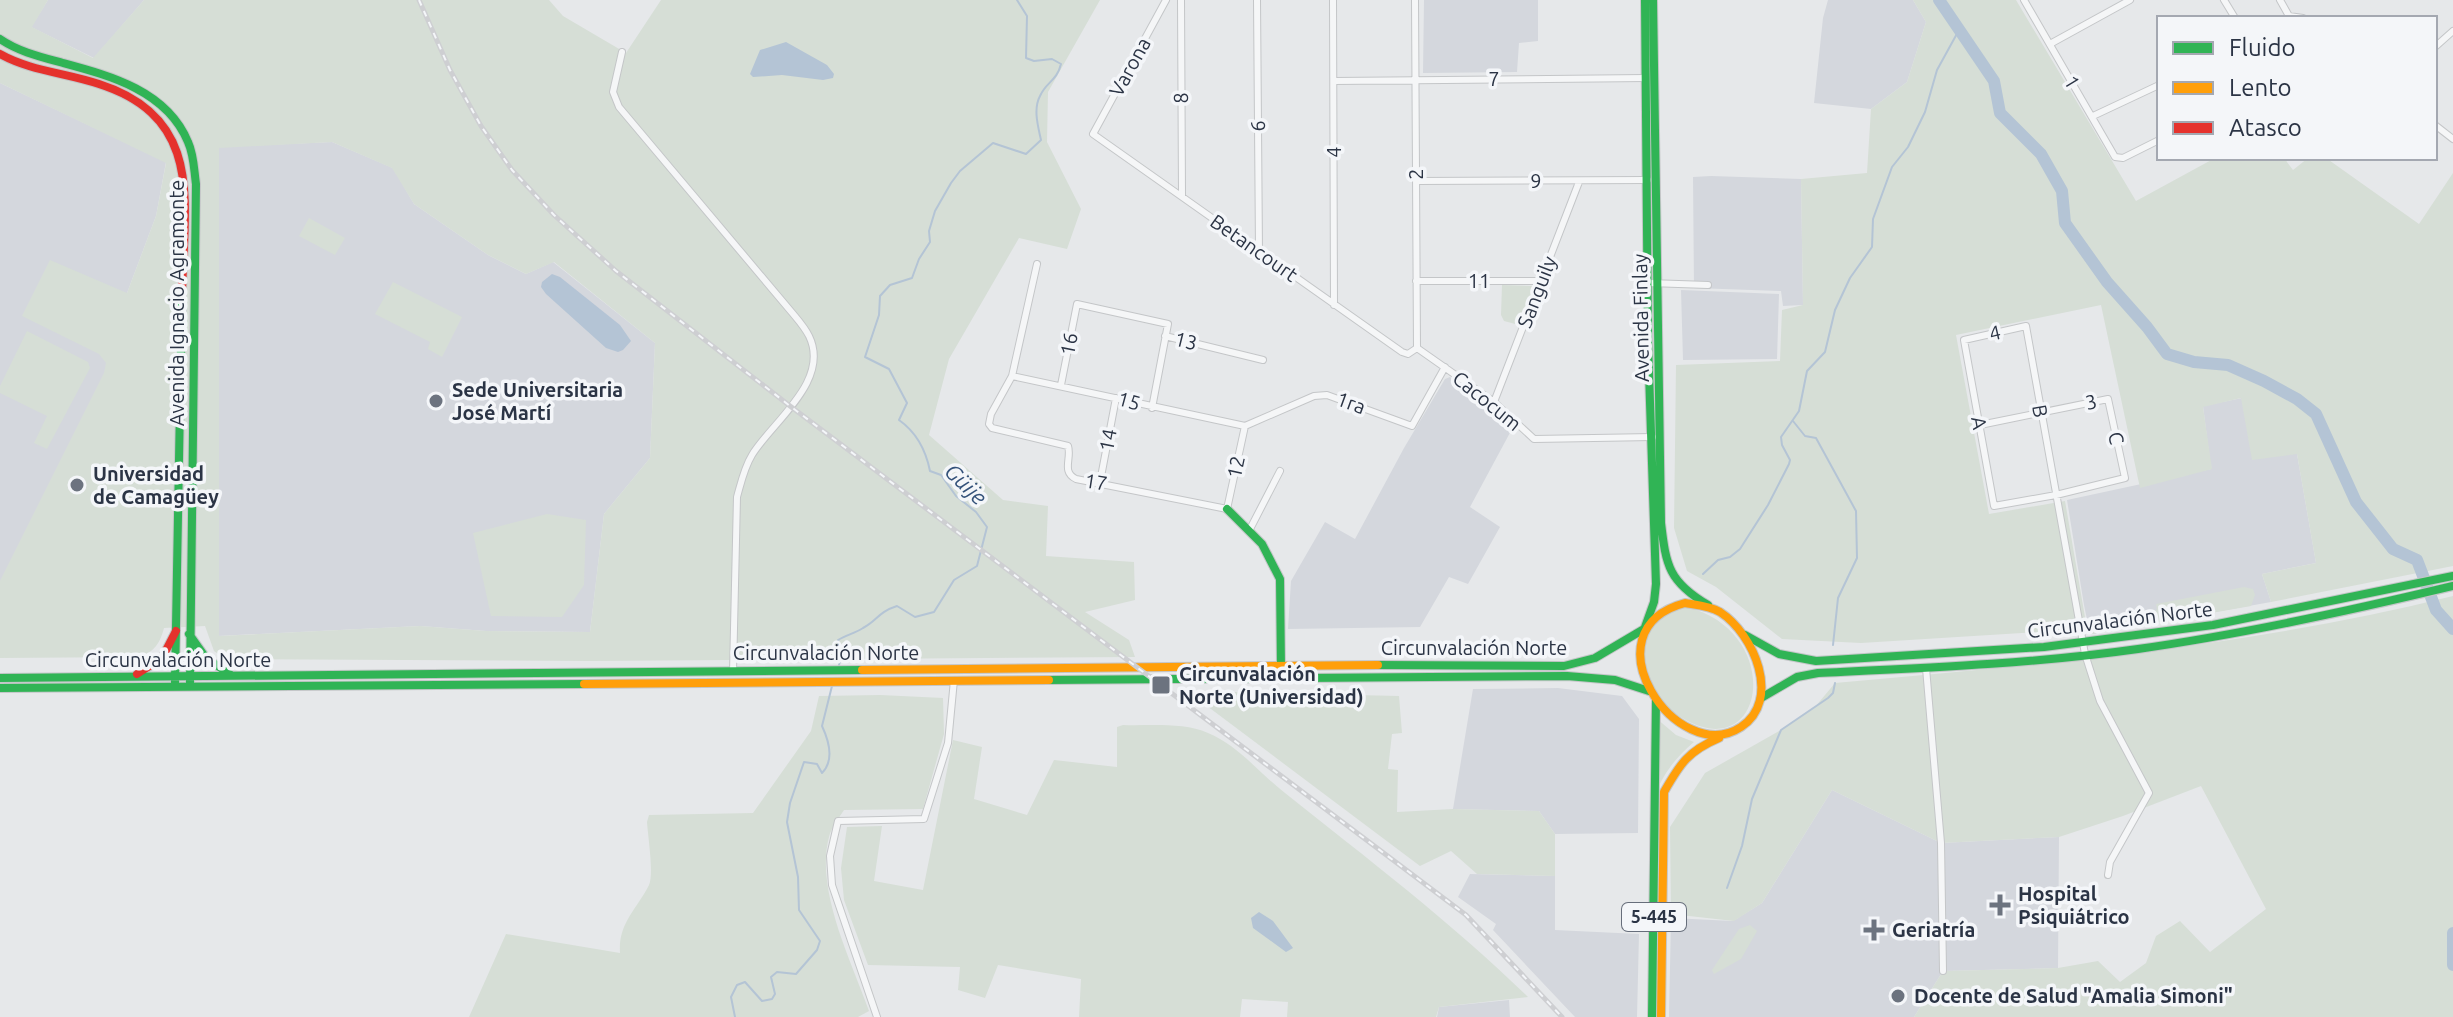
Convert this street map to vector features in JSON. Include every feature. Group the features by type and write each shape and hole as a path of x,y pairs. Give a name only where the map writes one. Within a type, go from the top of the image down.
{"main road":[{"name":"Avenida Finlay","path":"1645,0 1650,78"},
{"name":"Avenida Finlay","path":"1644,629 1654,602 1656,584 1650,78 1653,0"},
{"name":"Avenida Ignacio Agramonte","path":"0,39 24,53 127,81 170,111 188,142 196,184 190,687"},
{"name":"Avenida Ignacio Agramonte","path":"0,54 17,62 109,86 148,106 163,121 181,159 184,183 175,682"},
{"name":"Avenida Finlay","path":"1654,436 1665,560 1680,588 1718,610"},
{"path":"1227,509 1262,544 1280,579 1281,678"},
{"name":"Circunvalación Norte","path":"1745,635 1781,657 1797,660 1925,656 2178,631 2453,580"},
{"name":"Circunvalación Norte","path":"1761,698 1797,677 1818,673 1926,668 2085,654 2266,628 2410,597 2453,580"},
{"path":"1728,733 1710,736 1697,731 1656,701 1649,691 1642,663 1644,629 1655,616 1685,603 1718,610 1745,635 1756,660 1761,698"},
{"path":"2263,617 2266,628"},
{"name":"Circunvalación Norte","path":"0,688 175,682 189,677 233,676 1568,665 1606,653 1644,629"},
{"path":"130,677 159,663 170,648 176,631"},
{"path":"189,634 199,654 211,665 233,676"},
{"name":"Circunvalación Norte","path":"0,678 130,677 175,682 190,687 1567,676 1615,680 1649,691"},
{"name":"5-445","path":"1661,1017 1664,792 1676,769 1690,753 1737,731 1748,722 1761,698"},
{"name":"5-445","path":"1652,1017 1656,701"}],"street":[{"name":"Varona","path":"1093,134 1166,0"},
{"name":"8","path":"1181,0 1182,197"},
{"name":"6","path":"1257,0 1259,251"},
{"name":"4","path":"1333,0 1334,305"},
{"name":"2","path":"1415,0 1417,348"},
{"name":"1","path":"2024,0 2115,157 2123,158 2157,141"},
{"path":"2050,44 2130,0"},
{"path":"2437,45 2453,31"},
{"path":"622,52 613,92 619,107 810,337 809,379 751,455 737,497 733,681"},
{"name":"7","path":"1334,81 1650,78"},
{"path":"2093,116 2157,86"},
{"path":"2437,127 2453,139"},
{"name":"Betancourt","path":"1093,134 1402,352 1408,354 1417,348"},
{"name":"9","path":"1416,181 1651,180"},
{"name":"Sanguily","path":"1494,402 1579,182"},
{"path":"1012,376 1037,264"},
{"name":"11","path":"1416,281 1541,281"},
{"path":"1653,283 1708,285"},
{"name":"13","path":"1077,304 1168,324 1165,336 1263,360"},
{"name":"16","path":"1061,385 1077,304"},
{"name":"4","path":"1964,340 2026,326"},
{"name":"B","path":"2026,326 2085,654 2100,701 2149,793 2110,862 2108,875"},
{"path":"1152,408 1165,336"},
{"name":"A","path":"1964,340 1994,506 2056,495"},
{"name":"Cacocum","path":"1417,348 1494,402 1534,439 1654,436"},
{"name":"1ra","path":"1245,426 1314,396 1327,395 1412,426 1445,367"},
{"name":"15","path":"1012,376 1245,426"},
{"name":"17","path":"1012,376 991,414 989,424 996,429 1068,446 1069,476 1227,509"},
{"name":"14","path":"1100,482 1116,398"},
{"name":"3","path":"1980,425 2108,399"},
{"name":"C","path":"2056,495 2125,478 2108,399"},
{"name":"12","path":"1227,509 1245,426"},
{"path":"1249,531 1280,471"},
{"path":"1925,656 1941,843 1943,971"},
{"path":"877,1017 832,885 830,856 838,821 924,819 948,743 955,668"}],"shaded area":[{"path":"0,0 48,0 32,27 93,58 144,0 549,0 563,16 626,53 661,0 1100,0 1048,92 1047,142 1081,209 1067,249 1019,238 949,359 929,435 1003,500 1048,506 1046,556 1134,562 1135,600 1085,612 1129,640 1135,657 589,661 225,659 214,651 205,626 164,628 156,646 140,657 0,658 0,581 104,373 106,363 99,354 22,316 50,260 127,293 156,216 166,163 0,83","holes":["332,142 392,168 414,204 488,255 526,274 554,262 655,343 650,458 604,514 590,632 486,631 420,626 219,636 219,148"]},
{"path":"48,0 144,0 94,58 31,27"},
{"path":"1424,0 1538,0 1538,41 1519,43 1517,72 1423,73"},
{"path":"1828,0 1913,0 1926,22 1907,82 1871,109 1814,103 1823,18"},
{"path":"1913,0 2016,0 2136,201 2211,160 2286,160 2293,170 2306,160 2329,160 2419,224 2453,173 2453,566 2271,602 2262,574 2316,563 2297,454 2252,460 2241,398 2203,407 2212,469 2140,488 2101,305 1956,335 1989,514 2065,501 2087,629 1861,643 1782,639 1716,587 1687,571 1674,528 1676,365 1780,361 1782,310 1803,305 1801,179 1867,173 1871,109 1907,82 1926,22"},
{"name":"Universidad de Camagüey","path":"0,83 166,162 156,216 127,293 168,314 0,658"},
{"name":"Sede Universitaria José Martí","path":"332,142 393,168 414,204 488,255 526,274 553,262 655,343 650,458 604,514 590,632 486,631 420,626 218,636 219,147"},
{"path":"1693,177 1801,179 1803,305 1783,306 1781,291 1694,288"},
{"path":"309,218 345,238 335,255 299,236"},
{"path":"393,282 462,317 442,357 428,349 430,342 375,314"},
{"path":"1502,285 1536,286 1519,325 1504,321 1501,315"},
{"path":"1681,290 1779,294 1777,359 1683,360"},
{"path":"27,331 88,362 90,368 47,449 34,443 47,416 0,393 0,386"},
{"path":"1450,377 1512,429 1470,507 1500,527 1468,584 1449,577 1420,627 1288,629 1291,581 1325,522 1355,539 1404,448 1445,379"},
{"path":"2242,398 2297,454 2316,563 2262,574 2271,602 2092,634 2084,605 2067,500 2211,469 2203,406"},
{"path":"547,514 586,520 584,585 562,617 491,616 473,533"},
{"path":"2244,587 2253,589 2255,595 2251,606 2092,634 2088,620 2110,614 2111,619 2157,610 2156,604"},
{"path":"2453,596 2453,1017 1914,1017 1943,971 2058,968 2098,961 2120,982 2146,963 2156,936 2180,921 2210,952 2266,909 2201,786 2059,837 1941,843 1832,790 1762,903 1734,921 1671,914 1670,827 1705,773 1815,707 1835,683 2146,652 2300,628"},
{"path":"1687,607 1718,621 1739,642 1751,666 1753,690 1747,711 1733,725 1712,729 1684,719 1660,701 1649,682 1643,631 1662,614"},
{"path":"1558,688 1622,696 1639,719 1638,833 1555,834 1539,811 1453,809 1473,689"},
{"path":"1187,691 1399,696 1402,733 1392,734 1388,769 1398,770 1397,812 1453,809 1539,811 1555,834 1555,876 1477,874 1451,851 1420,866"},
{"path":"819,696 943,698 944,734 923,809 844,810 829,837 826,858 831,902 869,1011 858,1017 469,1017 506,934 620,953 625,925 649,885 649,815 753,813 811,731"},
{"path":"1656,718 1676,735 1694,742 1671,766 1655,794"},
{"path":"1117,727 1188,727 1219,738 1440,917 1528,997 1439,1007 1436,1017 1287,1017 1288,1002 1242,999 1240,1017 1079,1017 1081,979 998,965 985,998 958,990 960,967 868,965 844,900 841,868 847,827 882,826 874,881 923,890 953,740 982,747 974,799 1027,815 1054,760 1117,767"},
{"path":"1832,790 1941,843 2059,837 2058,968 1943,971 1914,1017 1669,1017 1671,918 1733,921 1762,903"},
{"path":"1470,874 1555,876 1555,930 1639,934 1637,1017 1575,1017 1493,930 1496,924 1458,897"},
{"path":"1750,925 1757,931 1741,959 1714,974 1712,970 1739,929"},
{"path":"1509,1000 1510,1017 1437,1017 1439,1007"}],"water":[{"path":"786,42 827,65 834,74 833,78 753,77 750,74 760,50"},
{"path":"552,274 620,325 631,341 623,350 618,352 606,348 546,294 541,287 542,282"},
{"path":"1259,912 1273,921 1293,948 1286,952 1253,928 1251,918"}],"waterway":[{"name":"Güije","path":"839,665 838,640 897,606 915,617 934,612 954,580 977,566 987,527 976,512 956,496 941,475 930,471 919,442 899,420 907,403 889,369 865,357 879,315 880,296 890,285 912,278 930,242 929,231 935,211 960,171 993,143 1026,154 1041,140 1038,101 1061,64 1052,59 1034,61 1026,58 1027,16 1017,0"},
{"path":"1939,0 1994,81 2000,113 2041,154 2062,191 2065,223 2107,282 2167,354 2194,362 2228,365 2297,399 2316,414 2356,502 2393,549 2417,560 2436,610 2453,629"},
{"path":"1703,574 1718,560 1730,557 1740,549 1789,464 1781,437 1799,411 1807,371 1825,352 1835,310 1850,278 1872,247 1873,219 1892,167 1908,147 1925,112 1937,70 1959,30"},
{"path":"1793,421 1805,436 1816,438 1856,511 1857,558 1838,598 1833,645"},
{"path":"1727,888 1742,846 1752,799 1781,730 1828,698 1833,693 1835,683"},
{"name":"Güije","path":"735,1017 731,997 737,985 745,982 762,1001 772,999 775,994 771,977 777,972 796,974 817,950 820,941 799,910 798,877 787,822 804,762 817,764 822,773 830,756 822,726 832,686"},
{"path":"2453,933 2453,965"}],"railway":[{"path":"419,0 450,70 481,126 512,170 554,215 616,271 790,406 1466,915 1562,1017"}],"traffic: fast":[{"path":"1645,0 1648,342 1656,584 1654,602 1645,627"},
{"path":"1653,0 1661,523 1672,572 1685,589 1708,605"},
{"path":"0,39 30,54 136,88 152,98 179,124 192,152 196,184 190,683"},
{"path":"175,682 182,293"},
{"path":"1227,509 1262,544 1280,579 1281,669"},
{"path":"1745,635 1779,654 1816,661 2044,647 2213,625 2453,576"},
{"path":"1761,698 1797,677 1818,673 2018,662 2138,649 2296,621 2453,586"},
{"path":"1378,665 1564,666 1595,658 1644,629"},
{"path":"189,634 206,658 231,675"},
{"path":"0,678 862,670"},
{"path":"1049,680 1567,676 1615,680 1649,691"},
{"path":"0,688 584,684"},
{"path":"1652,1017 1656,701"}],"traffic: slow":[{"path":"1685,603 1720,612 1743,635 1752,651 1759,668 1760,701 1753,715 1741,727 1716,735 1691,729 1669,713 1651,691 1641,665 1642,640 1656,618 1685,603"},
{"path":"862,670 1378,665"},
{"path":"584,684 1049,680"},
{"path":"1661,1017 1664,792 1686,759 1719,738"}],"traffic: jam":[{"path":"0,54 24,64 99,84 133,99 157,118 172,141 181,168 185,196 182,293"},
{"path":"137,674 162,658 176,631"}],"place":[{"name":"Sede Universitaria José Martí","path":"436,401"},
{"name":"Universidad de Camagüey","path":"77,485"},
{"name":"Circunvalación Norte (Universidad)","path":"1161,685"},
{"name":"Hospital Psiquiátrico","path":"2000,905"},
{"name":"Geriatría","path":"1874,930"},
{"name":"Docente de Salud \"Amalia Simoni\"","path":"1898,996"}]}
